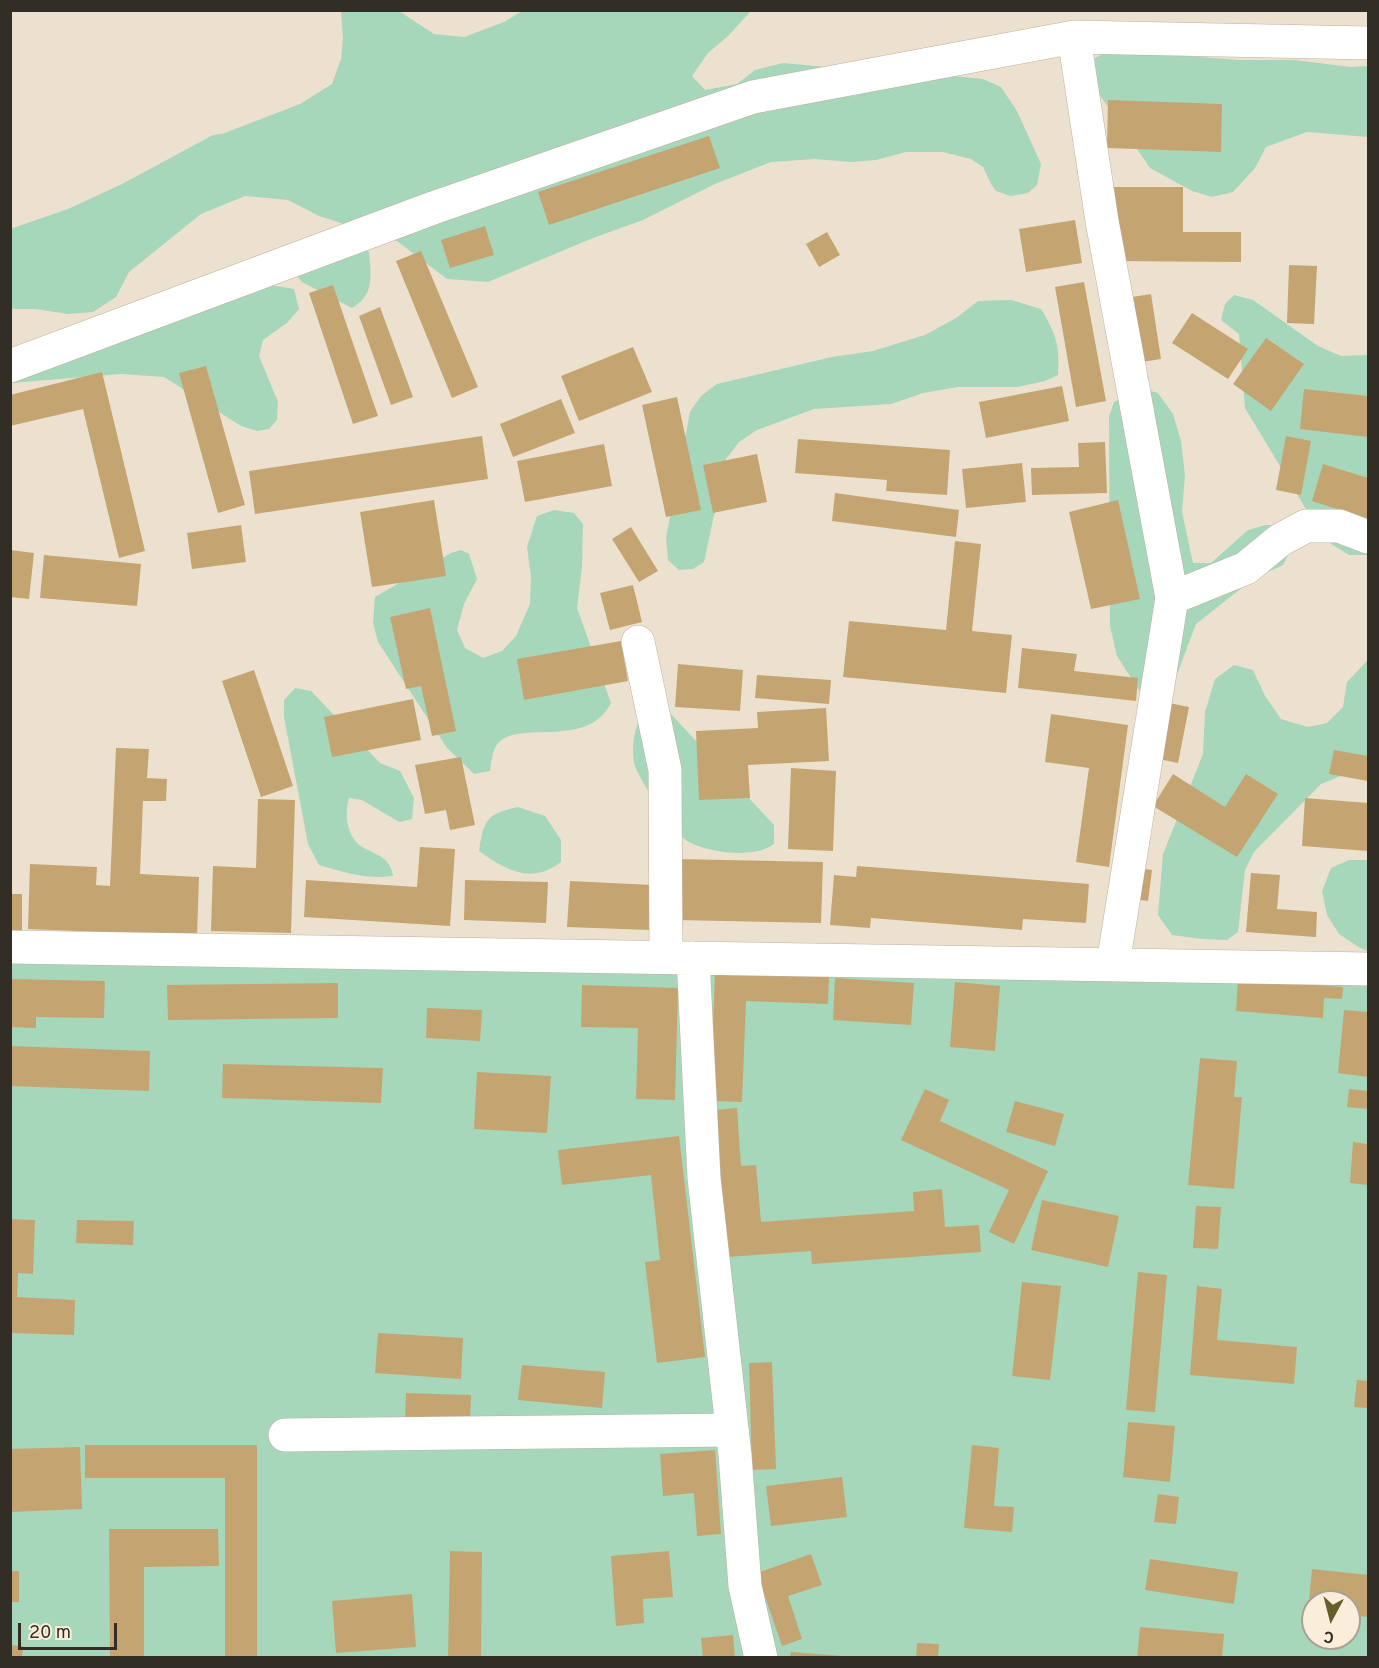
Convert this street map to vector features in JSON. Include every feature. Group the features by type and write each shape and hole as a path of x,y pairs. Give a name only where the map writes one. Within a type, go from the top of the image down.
{"street":[{"path":"1074,37 1102,221 1172,598 1113,964"},
{"path":"10,366 433,208 753,97 1074,37 1368,43"},
{"path":"1172,598 1246,568 1280,540 1306,526 1339,526 1368,537"},
{"path":"638,642 665,770 679,957 732,1430 745,1586 761,1658"},
{"path":"10,947 1368,969"},
{"path":"285,1435 732,1430"}],"green space":[{"path":"341,11 399,11 434,34 464,37 504,22 522,11 751,11 728,36 708,53 692,76 705,90 737,84 755,70 783,63 983,79 1001,87 1017,111 1041,164 1037,185 1028,193 1010,196 996,191 983,167 971,159 943,152 906,152 876,160 851,162 815,159 771,162 715,184 643,220 593,238 488,282 447,279 397,241 319,216 288,200 245,196 201,214 129,272 116,297 93,312 68,314 36,309 11,309 10,229 68,209 122,184 213,135 222,134 300,104 332,84 341,59 343,39"},
{"path":"1110,50 1239,60 1295,60 1350,67 1368,66 1368,137 1307,132 1266,147 1255,168 1233,192 1212,197 1192,191 1150,168 1090,81 1090,61"},
{"path":"357,245 369,252 371,276 365,297 352,308 302,282 292,270"},
{"path":"271,285 294,289 299,309 287,323 263,340 259,356 278,402 277,420 269,429 257,431 241,426 164,377 121,374 11,383 10,356"},
{"path":"1234,295 1253,300 1318,346 1341,356 1368,355 1368,555 1349,555 1328,542 1245,408 1239,334 1221,320 1225,304"},
{"path":"1011,300 1041,309 1056,340 1058,375 1045,381 1017,387 958,387 923,393 891,404 814,409 757,430 739,442 726,459 704,562 693,569 679,570 668,560 666,538 690,412 701,396 717,384 832,357 873,351 925,335 956,318 978,301"},
{"path":"1140,388 1158,393 1173,414 1181,441 1185,475 1182,512 1193,563 1211,563 1248,530 1266,525 1282,525 1289,553 1283,565 1253,579 1196,624 1173,685 1144,698 1117,656 1110,626 1109,417 1114,402"},
{"path":"554,510 574,513 583,524 582,567 577,608 611,703 600,718 585,726 568,731 517,734 504,739 495,748 490,771 474,774 447,748 378,642 373,623 375,597 451,553 461,550 469,554 477,579 464,604 457,630 465,648 483,658 502,651 516,636 530,604 531,577 527,547 537,516"},
{"path":"1368,660 1368,765 1321,784 1254,852 1245,870 1238,932 1227,940 1172,935 1158,915 1163,854 1203,754 1205,712 1215,679 1234,665 1253,670 1265,696 1281,719 1308,727 1327,723 1343,707 1347,682"},
{"path":"295,688 311,691 380,763 400,771 414,798 412,819 399,822 362,800 349,798 347,812 348,826 354,839 358,844 387,862 393,876 365,876 319,865 308,844 284,717 284,700"},
{"path":"642,712 670,713 774,825 774,844 755,852 732,853 698,846 684,838 658,805 636,769 633,743"},
{"path":"518,807 545,816 561,840 561,862 550,869 529,874 509,869 479,851 488,820 499,812"},
{"path":"1349,860 1368,860 1368,951 1339,934 1327,915 1322,891 1331,868"},
{"path":"11,947 1368,969 1368,1657 11,1658"}],"building":[{"path":"1108,100 1222,104 1221,152 1107,148"},
{"path":"709,136 720,168 549,225 538,192"},
{"path":"1105,187 1183,187 1183,232 1241,232 1241,262 1105,261"},
{"path":"1075,220 1082,263 1026,272 1019,229"},
{"path":"485,226 494,255 450,268 441,240"},
{"path":"827,232 840,255 819,267 806,244"},
{"path":"421,251 478,387 452,398 396,261"},
{"path":"1289,265 1317,266 1314,324 1287,323"},
{"path":"1084,282 1106,401 1076,407 1055,287"},
{"path":"333,285 378,416 353,424 309,293"},
{"path":"1151,294 1161,359 1129,364 1119,299"},
{"path":"380,307 413,397 391,405 359,316"},
{"path":"1192,313 1248,349 1228,379 1172,343"},
{"path":"1266,338 1304,364 1271,411 1233,384"},
{"path":"633,347 652,392 579,421 561,376"},
{"path":"206,366 245,505 218,513 179,373"},
{"path":"102,372 145,551 119,558 83,409 10,426 10,395"},
{"path":"1062,386 1069,421 986,438 979,402"},
{"path":"1304,389 1368,396 1368,437 1300,429"},
{"path":"677,397 701,510 666,517 642,405"},
{"path":"561,399 575,433 513,457 500,424"},
{"path":"482,436 488,479 255,514 249,471"},
{"path":"1286,436 1311,441 1301,495 1276,490"},
{"path":"798,439 950,450 947,495 886,491 887,480 795,473"},
{"path":"1105,442 1107,493 1032,495 1031,468 1079,467 1078,443"},
{"path":"604,444 612,486 525,502 517,461"},
{"path":"757,454 767,502 713,513 703,465"},
{"path":"1022,463 1026,502 966,508 962,469"},
{"path":"1323,464 1368,478 1368,519 1312,501"},
{"path":"835,493 959,510 956,537 832,521"},
{"path":"434,500 446,576 372,587 360,512"},
{"path":"1118,500 1140,599 1091,609 1069,512"},
{"path":"241,525 246,562 192,569 187,533"},
{"path":"631,527 658,571 639,582 612,539"},
{"path":"955,541 981,544 972,631 1012,635 1006,693 843,677 849,621 946,630"},
{"path":"10,550 34,553 29,599 10,597"},
{"path":"44,555 141,564 137,606 40,598"},
{"path":"633,585 642,622 610,630 600,593"},
{"path":"430,608 456,731 432,736 421,686 406,689 390,617"},
{"path":"621,641 628,681 524,700 517,659"},
{"path":"1022,648 1077,654 1074,671 1138,678 1136,701 1018,688"},
{"path":"678,664 743,670 740,711 675,707"},
{"path":"254,670 293,786 261,797 222,681"},
{"path":"757,675 831,680 829,704 755,698"},
{"path":"413,699 421,740 332,757 324,717"},
{"path":"1164,702 1189,707 1178,763 1154,758"},
{"path":"826,708 829,761 748,765 750,798 699,800 696,731 758,728 757,712"},
{"path":"1051,714 1128,725 1109,867 1076,862 1089,768 1045,762"},
{"path":"116,748 149,749 147,778 167,779 166,801 143,801 140,874 199,877 197,936 28,929 30,864 97,867 96,885 110,886"},
{"path":"1334,750 1368,756 1368,781 1329,774"},
{"path":"461,757 475,825 450,830 446,810 425,814 415,765"},
{"path":"791,768 836,771 833,851 788,849"},
{"path":"1173,774 1225,807 1246,774 1278,794 1237,857 1153,806"},
{"path":"1305,798 1368,803 1368,851 1302,846"},
{"path":"258,799 295,800 291,933 211,931 213,866 256,868"},
{"path":"420,847 455,849 450,926 304,917 306,880 417,887"},
{"path":"677,859 823,862 821,923 676,920"},
{"path":"857,866 1089,884 1086,923 1023,919 1022,930 871,918 870,928 830,925 834,875 856,877"},
{"path":"1135,868 1152,870 1148,901 1132,899"},
{"path":"1251,873 1280,875 1277,909 1317,912 1316,937 1246,932"},
{"path":"465,880 548,882 546,923 464,920"},
{"path":"570,881 652,885 650,930 567,927"},
{"path":"10,894 22,894 22,931 10,931"},
{"path":"715,973 829,977 828,1004 746,1001 742,1102 710,1101"},
{"path":"835,978 914,983 911,1025 833,1020"},
{"path":"10,979 105,981 104,1018 36,1017 36,1028 10,1027"},
{"path":"1238,979 1343,987 1342,999 1324,998 1323,1018 1236,1011"},
{"path":"955,982 1000,986 995,1051 950,1047"},
{"path":"338,983 338,1018 168,1020 167,985"},
{"path":"582,985 678,988 675,1100 636,1099 638,1028 581,1027"},
{"path":"427,1008 482,1010 480,1041 426,1038"},
{"path":"1344,1010 1368,1012 1368,1077 1338,1073"},
{"path":"10,1046 150,1051 149,1091 10,1086"},
{"path":"1200,1058 1237,1061 1234,1097 1242,1097 1234,1189 1188,1185"},
{"path":"223,1064 383,1068 381,1103 222,1098"},
{"path":"477,1072 551,1076 547,1133 474,1129"},
{"path":"925,1089 949,1100 940,1121 1048,1171 1014,1244 989,1232 1009,1190 901,1140"},
{"path":"1349,1089 1368,1091 1368,1109 1347,1107"},
{"path":"1015,1101 1064,1114 1055,1146 1006,1132"},
{"path":"737,1108 741,1166 756,1165 761,1222 914,1211 913,1192 942,1189 945,1227 979,1225 981,1252 812,1264 811,1251 727,1257 716,1110"},
{"path":"679,1136 705,1357 657,1363 645,1262 660,1260 651,1175 562,1185 558,1150"},
{"path":"1353,1142 1368,1144 1368,1185 1350,1183"},
{"path":"1042,1200 1119,1216 1108,1267 1031,1250"},
{"path":"1196,1206 1221,1207 1218,1249 1193,1248"},
{"path":"10,1219 35,1220 33,1274 18,1273 17,1297 75,1300 74,1335 10,1333"},
{"path":"77,1220 134,1221 133,1245 76,1243"},
{"path":"1138,1272 1167,1275 1155,1412 1126,1410"},
{"path":"1022,1282 1061,1286 1050,1380 1012,1376"},
{"path":"1197,1286 1222,1289 1217,1340 1297,1347 1294,1384 1190,1375"},
{"path":"378,1333 463,1338 461,1379 375,1373"},
{"path":"772,1362 776,1469 752,1470 749,1363"},
{"path":"522,1365 605,1372 602,1408 518,1400"},
{"path":"1357,1380 1368,1381 1368,1408 1354,1407"},
{"path":"406,1393 471,1395 470,1423 405,1421"},
{"path":"1128,1422 1175,1426 1170,1482 1123,1477"},
{"path":"85,1445 257,1445 257,1658 225,1658 225,1478 85,1478"},
{"path":"972,1445 999,1448 994,1506 1014,1507 1012,1532 964,1528"},
{"path":"80,1447 82,1509 10,1512 10,1449"},
{"path":"715,1450 721,1534 697,1536 694,1493 663,1496 660,1454"},
{"path":"842,1477 847,1517 771,1526 766,1486"},
{"path":"1158,1494 1179,1497 1176,1524 1154,1522"},
{"path":"109,1529 218,1529 219,1566 144,1567 144,1658 110,1658"},
{"path":"450,1551 482,1552 481,1658 448,1658"},
{"path":"669,1551 673,1597 643,1599 644,1623 616,1626 611,1556"},
{"path":"811,1554 822,1585 788,1596 802,1639 782,1646 757,1573"},
{"path":"1150,1559 1238,1572 1234,1604 1145,1590"},
{"path":"1312,1569 1368,1575 1368,1617 1361,1616 1361,1590 1310,1590"},
{"path":"10,1571 19,1571 19,1602 10,1602"},
{"path":"412,1594 416,1647 336,1653 332,1601"},
{"path":"1140,1627 1224,1634 1222,1658 1137,1658"},
{"path":"733,1635 735,1658 703,1658 701,1638"},
{"path":"917,1643 939,1644 938,1658 916,1658"},
{"path":"10,1645 23,1646 22,1658 10,1658"},
{"path":"791,1652 843,1656 843,1658 790,1658"}]}
